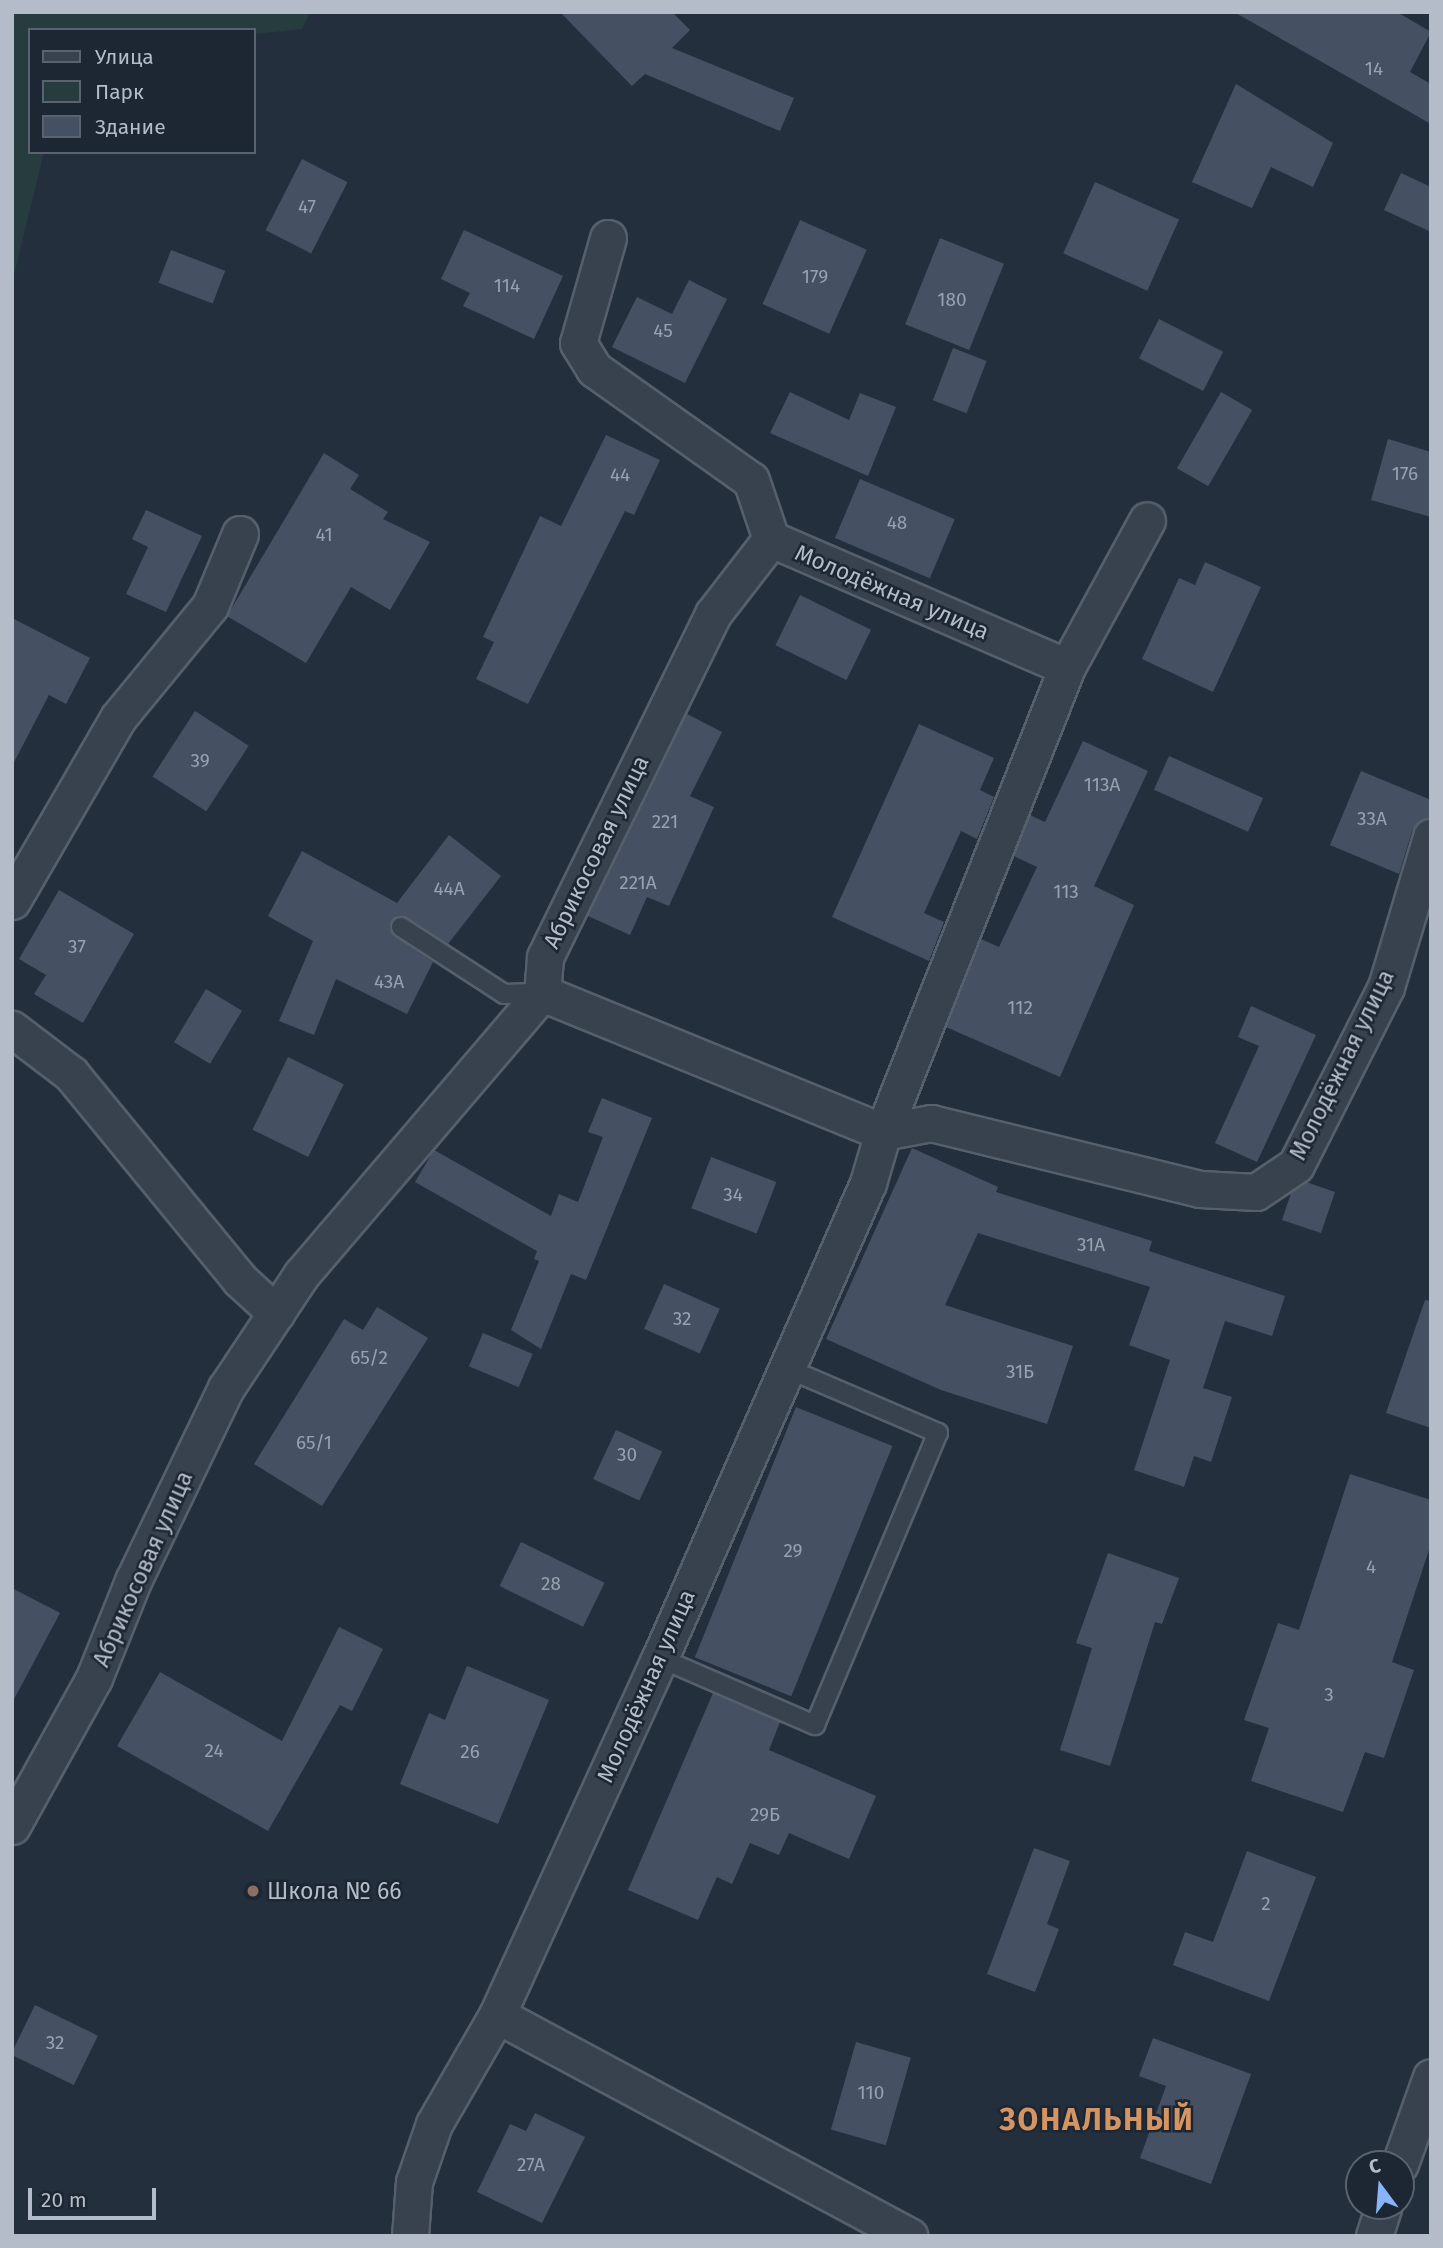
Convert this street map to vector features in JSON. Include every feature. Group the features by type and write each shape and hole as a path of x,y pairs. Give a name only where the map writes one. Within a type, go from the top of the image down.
{"street":[{"name":"Молодёжная улица","path":"608,238 578,343 594,369 751,480 771,539 1067,667"},
{"name":"Молодёжная улица","path":"410,2236 414,2182 434,2124 497,2015 660,1658 868,1183 883,1132 1067,667 1147,520"},
{"path":"12,901 118,718 210,606 240,534"},
{"name":"Абрикосовая улица","path":"12,1826 94,1678 133,1581 226,1388 301,1275 542,993 545,957 713,614 771,539"},
{"name":"Молодёжная улица","path":"883,1132 931,1123 1200,1189 1256,1192 1296,1165 1386,987 1431,837"},
{"path":"542,993 883,1132"},
{"path":"12,1029 71,1074 240,1280 276,1313"},
{"path":"497,2015 909,2236"},
{"path":"1404,2150 1431,2077"}],"lane":[{"path":"401,927 504,994 542,993"},
{"path":"660,1658 815,1725 938,1433 786,1368"}],"green space":[{"path":"12,12 310,12 302,29 256,34 256,28 28,28 28,154 44,154 12,284"}],"building":[{"path":"560,12 672,12 690,30 672,48 794,98 780,131 645,74 632,86"},
{"path":"1234,12 1397,12 1431,32 1410,72 1431,84 1431,124"},
{"path":"1236,84 1333,143 1313,187 1271,167 1252,208 1192,182"},
{"path":"302,159 347,182 311,253 266,230"},
{"path":"1401,173 1431,187 1431,232 1384,210"},
{"path":"1095,182 1179,219 1147,291 1063,253"},
{"path":"800,220 867,250 829,334 763,304"},
{"path":"464,230 563,276 534,339 463,306 470,293 441,279"},
{"path":"940,238 1004,264 969,350 905,324"},
{"path":"171,250 225,271 213,303 158,283"},
{"path":"689,280 727,299 685,383 612,347 637,297 672,314"},
{"path":"1159,319 1223,352 1203,391 1139,358"},
{"path":"953,348 987,361 967,413 933,400"},
{"path":"790,392 849,420 860,393 896,407 868,476 770,433"},
{"path":"1221,392 1252,410 1208,486 1177,468"},
{"path":"606,435 660,460 634,515 625,511 528,704 476,679 494,642 483,637 540,516 561,526"},
{"path":"1388,439 1431,452 1431,517 1371,500"},
{"path":"324,453 359,475 350,489 388,512 383,519 430,542 390,610 351,587 306,663 227,616"},
{"path":"860,479 955,519 930,578 835,538"},
{"path":"146,510 202,536 166,612 126,594 148,547 132,539"},
{"path":"1205,562 1261,587 1213,692 1142,659 1179,578 1195,585"},
{"path":"800,595 871,630 846,680 775,645"},
{"path":"12,618 90,658 66,704 49,695 12,766"},
{"path":"195,711 249,746 206,811 153,776"},
{"path":"687,714 722,732 690,796 714,807 669,906 647,897 630,935 588,916"},
{"path":"919,724 994,758 980,790 994,797 977,839 961,831 924,913 944,922 929,961 832,917"},
{"path":"1083,741 1148,771 1094,886 1134,905 1060,1077 946,1027 981,939 999,947 1037,867 1014,856 1030,815 1045,822"},
{"path":"1169,756 1263,798 1248,832 1154,790"},
{"path":"1361,771 1431,800 1431,817 1412,831 1399,874 1330,845"},
{"path":"449,835 501,876 448,944 407,917 392,920 394,936 433,962 407,1014 336,979 314,1035 279,1021 313,941 268,916 302,851 397,903"},
{"path":"59,890 134,934 83,1023 34,994 46,975 19,959"},
{"path":"206,989 242,1011 210,1064 174,1042"},
{"path":"1251,1006 1316,1035 1257,1162 1215,1143 1259,1046 1238,1037"},
{"path":"288,1057 344,1084 308,1157 252,1130"},
{"path":"602,1098 652,1118 586,1280 571,1274 541,1349 511,1330 539,1261 534,1259 537,1251 415,1182 434,1150 551,1216 559,1194 578,1202 603,1137 588,1132"},
{"path":"912,1148 998,1187 996,1192 1152,1241 1149,1251 1285,1296 1272,1336 1225,1321 1203,1388 1232,1397 1211,1462 1194,1456 1184,1487 1134,1470 1170,1360 1129,1345 1150,1287 978,1233 945,1305 1073,1346 1047,1424 941,1390 826,1339"},
{"path":"711,1157 776,1182 757,1233 691,1208"},
{"path":"1306,1182 1335,1192 1321,1233 1282,1220 1291,1193"},
{"path":"664,1284 720,1309 700,1354 644,1329"},
{"path":"1425,1300 1431,1301 1431,1428 1386,1413"},
{"path":"377,1307 428,1338 322,1506 254,1464 344,1319 363,1330"},
{"path":"483,1333 533,1354 519,1387 469,1366"},
{"path":"796,1407 892,1446 791,1696 695,1657"},
{"path":"616,1430 662,1452 639,1500 593,1479"},
{"path":"1350,1474 1431,1500 1431,1544 1392,1662 1414,1670 1384,1758 1365,1752 1343,1812 1251,1781 1269,1728 1244,1720 1278,1623 1299,1630"},
{"path":"521,1542 605,1583 583,1627 500,1586"},
{"path":"1108,1553 1179,1578 1162,1624 1155,1622 1110,1766 1060,1750 1092,1648 1076,1643"},
{"path":"12,1588 60,1613 12,1703"},
{"path":"339,1627 383,1649 352,1711 340,1705 268,1831 117,1746 160,1672 282,1741"},
{"path":"467,1666 549,1700 498,1824 400,1784 429,1713 445,1720"},
{"path":"713,1693 780,1722 769,1750 876,1796 849,1859 789,1833 779,1855 750,1843 732,1884 717,1877 698,1920 628,1890"},
{"path":"1034,1848 1070,1861 1047,1924 1059,1929 1035,1992 987,1974"},
{"path":"1247,1851 1316,1877 1269,2001 1173,1965 1185,1932 1213,1942"},
{"path":"35,2005 98,2036 74,2085 12,2055"},
{"path":"1153,2038 1251,2074 1211,2184 1140,2158 1166,2086 1139,2076"},
{"path":"856,2042 911,2058 886,2145 831,2129"},
{"path":"535,2113 585,2137 542,2223 477,2192 510,2124 526,2131"}],"place":[{"name":"Школа № 66","path":"253,1891"}],"district":[{"name":"ЗОНАЛЬНЫЙ","path":"1097,2120"}]}
